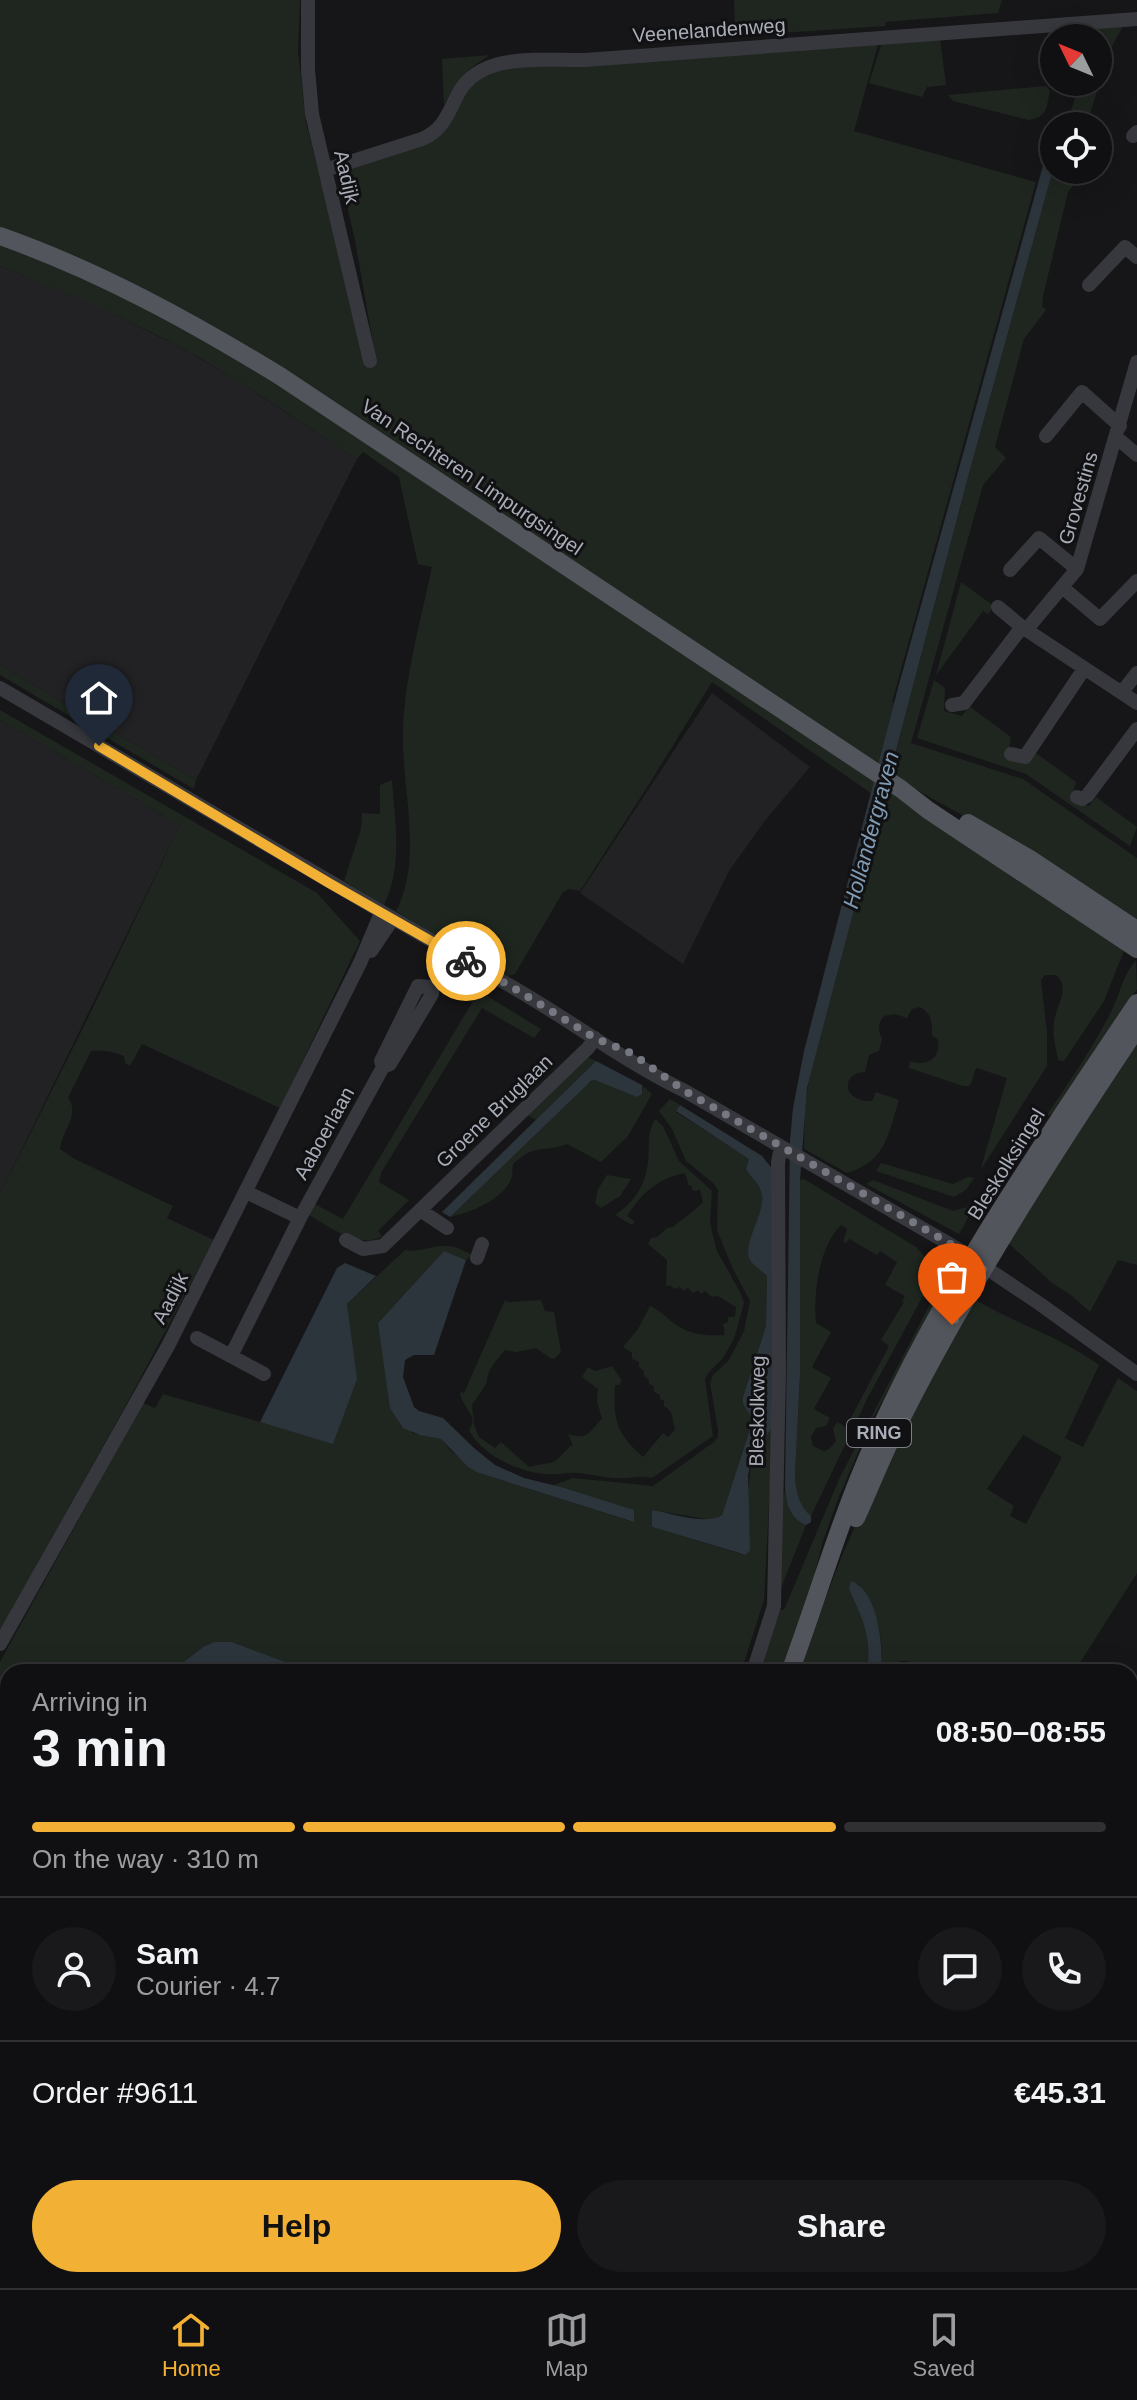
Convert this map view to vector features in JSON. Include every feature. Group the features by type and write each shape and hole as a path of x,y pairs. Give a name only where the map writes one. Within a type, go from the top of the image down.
{"main road":[{"name":"Van Rechteren Limpurgsingel","path":"0,236 135,293 280,376 1137,949"},
{"name":"Van Rechteren Limpurgsingel","path":"896,786 915,793 999,841 1137,930"},
{"name":"Bleskolksingel","path":"978,1263 1060,1118 1137,1003"},
{"name":"Bleskolksingel","path":"793,1664 832,1546 903,1381 978,1263 1137,1028"}],"street":[{"name":"Aadijk","path":"308,0 309,93 370,361"},
{"name":"Veenelandenweg","path":"325,170 434,133 451,112 457,96 473,74 499,63 585,60 1137,19"},
{"path":"1089,285 1125,247 1137,257"},
{"name":"Grovestins","path":"952,705 964,703 1077,569 1137,362"},
{"path":"1046,436 1082,392 1137,455"},
{"path":"1010,570 1039,538 1077,569"},
{"path":"1062,587 1100,619 1137,581"},
{"path":"998,607 1137,703"},
{"path":"1011,754 1025,757 1084,669"},
{"path":"1122,692 1137,673"},
{"path":"0,688 387,917 512,987 595,1038 601,1045 939,1237 1136,1369"},
{"path":"1077,797 1082,799 1087,796 1137,729"},
{"name":"Aadijk","path":"0,1644 168,1346 360,963 387,917"},
{"name":"Aaboerlaan","path":"231,1356 300,1218 383,1067 390,1064 432,994 433,987 418,986 381,1061 383,1067"},
{"name":"Groene Bruglaan","path":"346,1240 363,1249 383,1246 595,1038"},
{"name":"Bleskolkweg","path":"756,1664 774,1606 779,1372 778,1162 785,1150"},
{"path":"246,1192 300,1218"},
{"path":"420,1210 447,1228"},
{"path":"197,1338 264,1374"}],"shaded area":[{"path":"0,0 300,0 298,51 306,123 338,248 376,361 355,240 338,168 448,124 477,78 503,69 879,41 854,131 1036,182 892,702 879,765 399,448 0,230"},
{"path":"734,0 1002,0 998,13 885,22 885,26 735,36"},
{"path":"1112,26 1123,26 1112,46"},
{"path":"940,38 946,85 927,87 922,97 869,83 882,42"},
{"path":"490,55 462,76 444,105 442,59"},
{"path":"1040,87 1040,96 1049,96 1045,111 1040,112 1040,117 1029,120 953,101 948,95"},
{"path":"1076,96 1096,96 1090,112 1070,112"},
{"path":"1049,184 1075,184 1068,192 1043,296 1042,306 1046,310 1024,339 995,447 1006,458 983,485 911,743 1023,779 1137,858 1137,926 989,830 890,773"},
{"path":"0,242 157,313 294,393 875,780 872,794 712,682 580,891 569,889 563,892 515,974 508,976 458,950 396,911 409,869 410,846 403,752 404,709 432,567 418,564 399,477 363,452 357,459 180,347 91,304 0,266"},
{"path":"0,266 79,297 180,347 357,459 196,780 0,665"},
{"path":"961,582 994,606 988,614 983,611 936,675"},
{"path":"0,665 196,780 194,789 0,675"},
{"path":"934,680 945,688 944,711 962,716 969,706 1011,737 1008,756 1033,751 1076,782 1071,799 1089,806 1096,797 1137,827 1130,846 1026,774 917,738"},
{"path":"712,693 810,767 764,822 729,871 683,964 580,893"},
{"path":"0,710 317,893 360,941 280,1108 142,1044 130,1066 120,1054 91,1051 68,1098 71,1117 60,1149 173,1206 167,1218 214,1240 0,1631 0,1194 180,825 0,720"},
{"path":"0,720 180,825 0,1194"},
{"path":"392,780 396,859 384,905 344,881 361,829 362,813 380,814 380,785"},
{"path":"886,787 1125,948 1104,1001 1064,1061 1058,1060 1054,1031 1062,986 1056,975 1045,975 1041,980 1047,1066 980,1171 1007,1078 977,1068 971,1084 963,1086 909,1068 910,1061 922,1063 931,1060 938,1047 938,1040 932,1035 929,1016 920,1007 912,1009 907,1018 895,1014 884,1016 879,1027 882,1039 879,1051 869,1055 865,1072 857,1073 848,1081 850,1092 862,1100 872,1101 876,1092 899,1100 888,1135 878,1154 870,1162 847,1173 804,1149 809,1079"},
{"path":"1136,960 1137,989 1056,1111 1045,1118 1102,1029"},
{"path":"479,991 541,1029 534,1038 482,1008 381,1173 379,1182 409,1200 378,1231 382,1236 373,1240 354,1239 307,1214 313,1203 343,1219"},
{"path":"1137,1042 1137,1265 1118,1260 1090,1312 1052,1283 1003,1238"},
{"path":"586,1056 596,1061 536,1120 525,1114"},
{"path":"595,1080 643,1090 642,1085 652,1094 628,1136 601,1162 567,1144 527,1153 513,1164 512,1176 503,1192 477,1208 450,1217 586,1085"},
{"path":"670,1099 680,1105 676,1112 750,1159 746,1169 762,1191 763,1203 749,1259 767,1276 766,1326 743,1397 743,1404 753,1420 722,1515 712,1520 652,1510 652,1527 741,1554 752,1456 773,1427 764,1600 744,1664 291,1664 232,1642 214,1642 181,1664 0,1664 143,1403 155,1408 163,1394 333,1443 350,1333 347,1304 405,1250 441,1246 460,1249 472,1255 466,1260 444,1251 378,1323 412,1433 441,1439 479,1473 633,1522 554,1485 573,1478 653,1486 714,1442 718,1430 710,1383 713,1375 729,1360 744,1331 750,1301 717,1230 718,1190 686,1161 672,1129 659,1111"},
{"path":"655,1119 663,1126 679,1161 712,1191 710,1220 717,1251 744,1303 734,1339 705,1379 713,1436 652,1478 536,1473 502,1461 482,1447 469,1430 472,1420 460,1392 464,1393 505,1300 541,1300 545,1311 554,1312 561,1352 554,1359 536,1348 516,1352 505,1350 490,1369 487,1383 472,1405 474,1424 479,1437 495,1448 501,1442 529,1467 555,1461 573,1446 568,1434 584,1436 602,1419 597,1401 598,1389 582,1377 588,1367 595,1371 612,1366 622,1381 615,1385 618,1425 627,1441 643,1457 663,1433 668,1437 675,1430 671,1412 664,1406 660,1395 654,1392 654,1386 644,1376 639,1362 632,1359 632,1353 623,1347 638,1329 650,1306 678,1326 704,1335 725,1335 723,1324 728,1322 728,1317 735,1317 736,1307 718,1296 712,1297 705,1291 693,1293 688,1288 684,1291 680,1287 674,1289 666,1286 667,1260 648,1244 651,1238 673,1227 703,1202 700,1190 693,1191 685,1173 658,1183 644,1194 627,1216 635,1222 632,1225 615,1215 633,1199 644,1179 649,1135"},
{"path":"881,1163 953,1184 968,1177 974,1178 966,1190 954,1197 876,1171"},
{"path":"607,1175 631,1179 620,1196 601,1208 595,1203 598,1189"},
{"path":"804,1179 916,1247 937,1270 867,1399 811,1516 799,1498 795,1476 800,1374 800,1180","holes":["841,1225 847,1229 843,1242 849,1239 877,1255 880,1251 897,1262 885,1285 905,1296 881,1340 889,1346 846,1427 837,1422 833,1429 836,1441 824,1451 813,1446 811,1437 816,1428 826,1426 830,1418 814,1409 831,1378 812,1367 831,1332 816,1323 817,1285 827,1245"]},
{"path":"873,1180 953,1211 967,1207 979,1198 959,1234 866,1184"},
{"path":"942,1281 946,1283 872,1420 838,1499 785,1664 759,1664 777,1610 784,1610 840,1477"},
{"path":"976,1300 1069,1346 1099,1365 1065,1438 1083,1447 1118,1378 1137,1391 1137,1573 1079,1664 918,1664 899,1661 899,1664 881,1664 878,1625 865,1592 858,1583 851,1594 861,1612 866,1632 867,1664 800,1664 843,1553 898,1431","holes":["1023,1435 1062,1457 1026,1524 1010,1516 1014,1506 987,1489"]},
{"path":"780,1493 785,1493 792,1512 806,1525 781,1588"}],"water":[{"name":"Hollandergraven","path":"1040,176 1040,184 1049,184 967,481 807,1088 800,1180 800,1374 795,1476 799,1498 811,1516 811,1522 806,1525 790,1510 785,1488 793,1108 804,1051 898,688"},
{"path":"596,1061 642,1085 642,1094 637,1097 591,1081 450,1217 442,1212"},
{"path":"680,1105 762,1156 774,1171 773,1427 752,1456 748,1475 750,1550 746,1555 652,1527 652,1510 698,1519 722,1515 753,1420 743,1404 743,1397 766,1326 767,1276 750,1260 748,1251 762,1202 760,1188 746,1169 749,1159 676,1111"},
{"path":"444,1251 466,1260 434,1355 414,1355 405,1360 403,1377 414,1407 443,1418 495,1465 524,1478 634,1510 634,1522 479,1473 468,1467 441,1439 403,1428 390,1408 378,1323"},
{"path":"345,1263 376,1276 347,1304 357,1379 333,1444 260,1422 337,1268"},
{"path":"851,1581 868,1595 880,1635 881,1664 868,1664 867,1638 849,1589"},
{"path":"214,1642 232,1642 291,1664 181,1664"}],"way so far":[{"path":"466,961 595,1038 631,1053 685,1091 949,1243 984,1267 952,1325"}],"route":[{"path":"99,746 466,961"}]}
